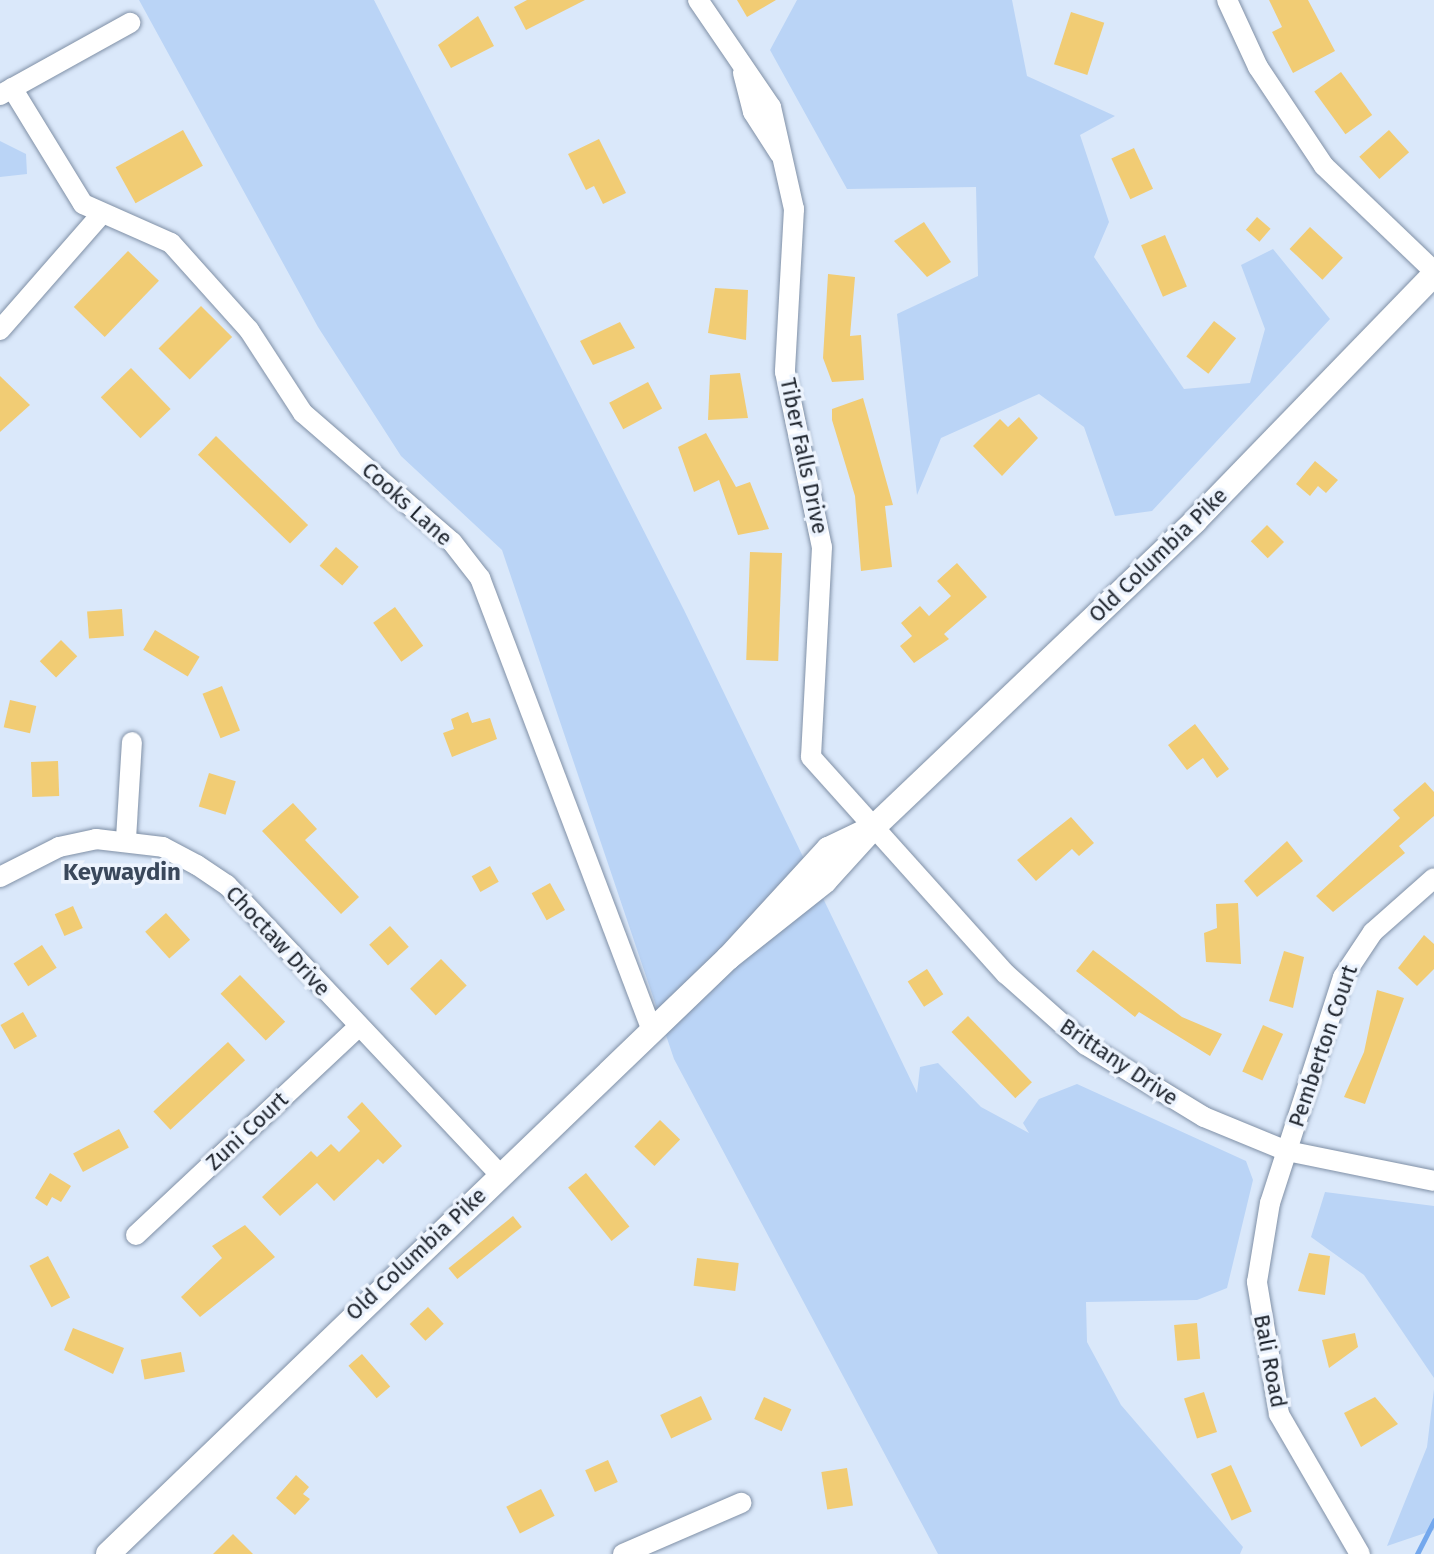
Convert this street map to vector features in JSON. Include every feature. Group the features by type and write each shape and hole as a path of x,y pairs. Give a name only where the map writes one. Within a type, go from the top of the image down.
{"street":[{"name":"Tiber Falls Drive","path":"698,0 743,73 771,107 783,157 795,237 785,372 822,547 808,745 819,767 874,827"},
{"path":"1227,0 1258,67 1324,166 1434,272"},
{"path":"6,92 130,23"},
{"name":"Cooks Lane","path":"6,92 58,172 99,217 171,243 249,330 303,413 452,542 480,578 652,1031"},
{"path":"0,330 99,217"},
{"name":"Old Columbia Pike","path":"108,1554 728,958 825,881 874,827 1195,521 1434,272"},
{"path":"126,839 132,742"},
{"name":"Brittany Drive","path":"874,827 1006,974 1086,1045 1204,1117 1287,1151 1434,1181"},
{"name":"Choctaw Drive","path":"0,877 59,847 126,839 163,847 227,885 500,1175"},
{"name":"Pemberton Court","path":"1287,1151 1343,977 1373,932 1434,878"},
{"name":"Zuni Court","path":"136,1235 358,1027"},
{"name":"Bali Road","path":"1287,1151 1257,1282 1267,1370 1297,1455 1360,1554"},
{"path":"623,1554 741,1503"}],"shaded area":[{"path":"139,0 374,0 684,610 917,1093 920,1067 938,1063 981,1107 1029,1133 1023,1123 1039,1099 1077,1084 1246,1161 1253,1180 1227,1288 1197,1300 1086,1302 1087,1342 1121,1405 1243,1547 1240,1554 938,1554 674,1059 502,550 401,456 318,327"},
{"path":"797,0 1012,0 1027,76 1115,116 1080,135 1109,222 1094,257 1184,389 1250,383 1265,329 1241,265 1273,249 1330,319 1152,511 1115,516 1084,427 1039,394 941,438 917,495 897,314 978,276 976,187 847,189 770,50"},
{"path":"0,141 26,154 27,174 0,177"},
{"path":"1325,1192 1434,1206 1434,1378 1364,1275 1311,1237"},
{"path":"1434,1389 1434,1530 1387,1546 1427,1447"}],"building":[{"path":"527,0 585,0 526,30 514,7"},
{"path":"737,0 776,0 747,17"},
{"path":"1269,0 1308,0 1335,51 1293,73 1272,32 1282,27"},
{"path":"1071,12 1104,23 1087,75 1054,64"},
{"path":"478,16 494,46 451,68 438,45"},
{"path":"1341,72 1372,115 1345,134 1314,91"},
{"path":"183,130 203,166 136,203 116,167"},
{"path":"1389,130 1409,152 1379,179 1359,157"},
{"path":"599,139 626,193 603,204 594,186 586,190 568,154"},
{"path":"1134,148 1153,189 1130,199 1111,159"},
{"path":"1257,217 1271,229 1259,242 1246,230"},
{"path":"924,222 951,262 927,277 894,241"},
{"path":"1310,227 1343,258 1322,280 1290,249"},
{"path":"1165,235 1187,287 1163,297 1141,245"},
{"path":"128,251 159,281 105,337 74,307"},
{"path":"828,274 855,277 850,336 861,335 864,380 832,382 823,358"},
{"path":"715,288 748,290 746,340 708,333"},
{"path":"201,306 232,337 190,380 159,348"},
{"path":"1214,321 1236,338 1208,374 1186,356"},
{"path":"620,322 635,348 593,365 580,341"},
{"path":"131,368 171,409 140,438 101,397"},
{"path":"740,373 748,418 708,420 710,375"},
{"path":"0,376 30,405 0,432"},
{"path":"648,382 662,408 623,429 609,403"},
{"path":"863,398 893,505 885,506 892,567 861,571 855,496 832,420 832,409"},
{"path":"1019,417 1038,438 1002,476 973,446 1000,419 1008,427"},
{"path":"706,433 736,487 750,482 769,529 738,535 719,480 694,492 678,447"},
{"path":"216,436 308,525 290,544 198,455"},
{"path":"1315,461 1338,480 1326,493 1318,486 1310,496 1296,484"},
{"path":"1267,525 1284,542 1268,558 1251,541"},
{"path":"336,547 359,567 342,586 320,566"},
{"path":"750,552 782,553 778,661 746,660"},
{"path":"957,563 987,597 944,634 949,639 914,663 900,646 912,636 901,623 920,606 929,616 951,596 937,581"},
{"path":"395,607 423,646 401,662 373,623"},
{"path":"122,609 124,636 89,638 87,611"},
{"path":"155,630 200,657 188,676 143,650"},
{"path":"61,640 77,656 56,677 40,661"},
{"path":"222,686 240,731 221,738 203,694"},
{"path":"10,700 36,706 30,733 4,727"},
{"path":"468,712 472,723 490,718 497,739 452,757 443,733 454,729 451,719"},
{"path":"1195,724 1229,769 1217,778 1203,758 1187,770 1168,745"},
{"path":"58,761 59,796 32,797 31,762"},
{"path":"209,773 236,781 226,815 199,806"},
{"path":"1425,782 1434,792 1434,816 1399,846 1405,853 1333,912 1316,896 1400,818 1393,810"},
{"path":"293,803 317,829 305,840 359,897 341,914 262,831"},
{"path":"1071,817 1094,843 1079,856 1072,849 1036,881 1017,860"},
{"path":"1287,841 1303,861 1257,897 1244,881"},
{"path":"490,866 499,882 480,892 472,876"},
{"path":"550,883 565,910 547,920 532,893"},
{"path":"1238,903 1241,964 1206,962 1204,933 1217,928 1216,904"},
{"path":"73,906 83,928 64,936 55,914"},
{"path":"166,913 190,940 169,958 145,932"},
{"path":"390,926 409,947 388,966 369,945"},
{"path":"1424,935 1434,944 1434,969 1417,986 1398,968"},
{"path":"42,945 57,968 28,986 13,964"},
{"path":"1093,950 1182,1017 1222,1034 1210,1056 1139,1012 1135,1017 1076,971"},
{"path":"1284,951 1304,957 1293,1008 1269,1001"},
{"path":"441,959 467,986 436,1015 410,989"},
{"path":"927,969 943,994 924,1007 908,982"},
{"path":"240,975 285,1022 266,1041 221,994"},
{"path":"1377,990 1404,998 1365,1104 1344,1097 1364,1052"},
{"path":"23,1012 37,1036 14,1049 0,1025"},
{"path":"968,1016 1032,1082 1015,1098 951,1032"},
{"path":"1263,1025 1283,1034 1262,1081 1242,1072"},
{"path":"228,1042 245,1060 170,1130 153,1112"},
{"path":"362,1102 402,1146 383,1164 378,1159 334,1201 317,1183 280,1216 262,1197 311,1151 317,1157 331,1144 339,1152 360,1131 347,1117"},
{"path":"660,1120 680,1139 654,1166 634,1147"},
{"path":"119,1129 129,1148 83,1172 73,1153"},
{"path":"50,1173 71,1186 61,1202 52,1197 47,1206 35,1198"},
{"path":"586,1173 629,1227 612,1241 568,1187"},
{"path":"513,1216 522,1227 457,1279 448,1268"},
{"path":"245,1225 275,1257 200,1317 181,1297 222,1258 212,1246"},
{"path":"1309,1253 1330,1256 1325,1295 1298,1291"},
{"path":"48,1256 70,1297 52,1307 29,1266"},
{"path":"697,1258 739,1263 735,1291 694,1286"},
{"path":"428,1307 444,1324 425,1341 410,1324"},
{"path":"1197,1323 1200,1359 1177,1361 1174,1325"},
{"path":"73,1328 124,1348 113,1374 64,1350"},
{"path":"1355,1333 1358,1347 1329,1368 1322,1340"},
{"path":"181,1352 185,1372 145,1379 141,1360"},
{"path":"362,1354 390,1386 377,1398 348,1366"},
{"path":"1204,1392 1217,1432 1197,1438 1184,1398"},
{"path":"701,1396 712,1420 671,1439 660,1415"},
{"path":"764,1397 791,1409 782,1431 754,1419"},
{"path":"1375,1397 1398,1424 1361,1447 1344,1413"},
{"path":"608,1460 618,1482 595,1492 585,1470"},
{"path":"1231,1465 1252,1512 1232,1521 1211,1474"},
{"path":"847,1468 853,1506 827,1510 821,1472"},
{"path":"296,1475 309,1487 303,1494 310,1499 295,1515 276,1498"},
{"path":"541,1489 555,1516 520,1533 506,1507"},
{"path":"233,1534 253,1554 213,1554"}],"waterway":[{"path":"1417,1554 1434,1520"}],"district":[{"name":"Keywaydin","path":"122,873"}]}
